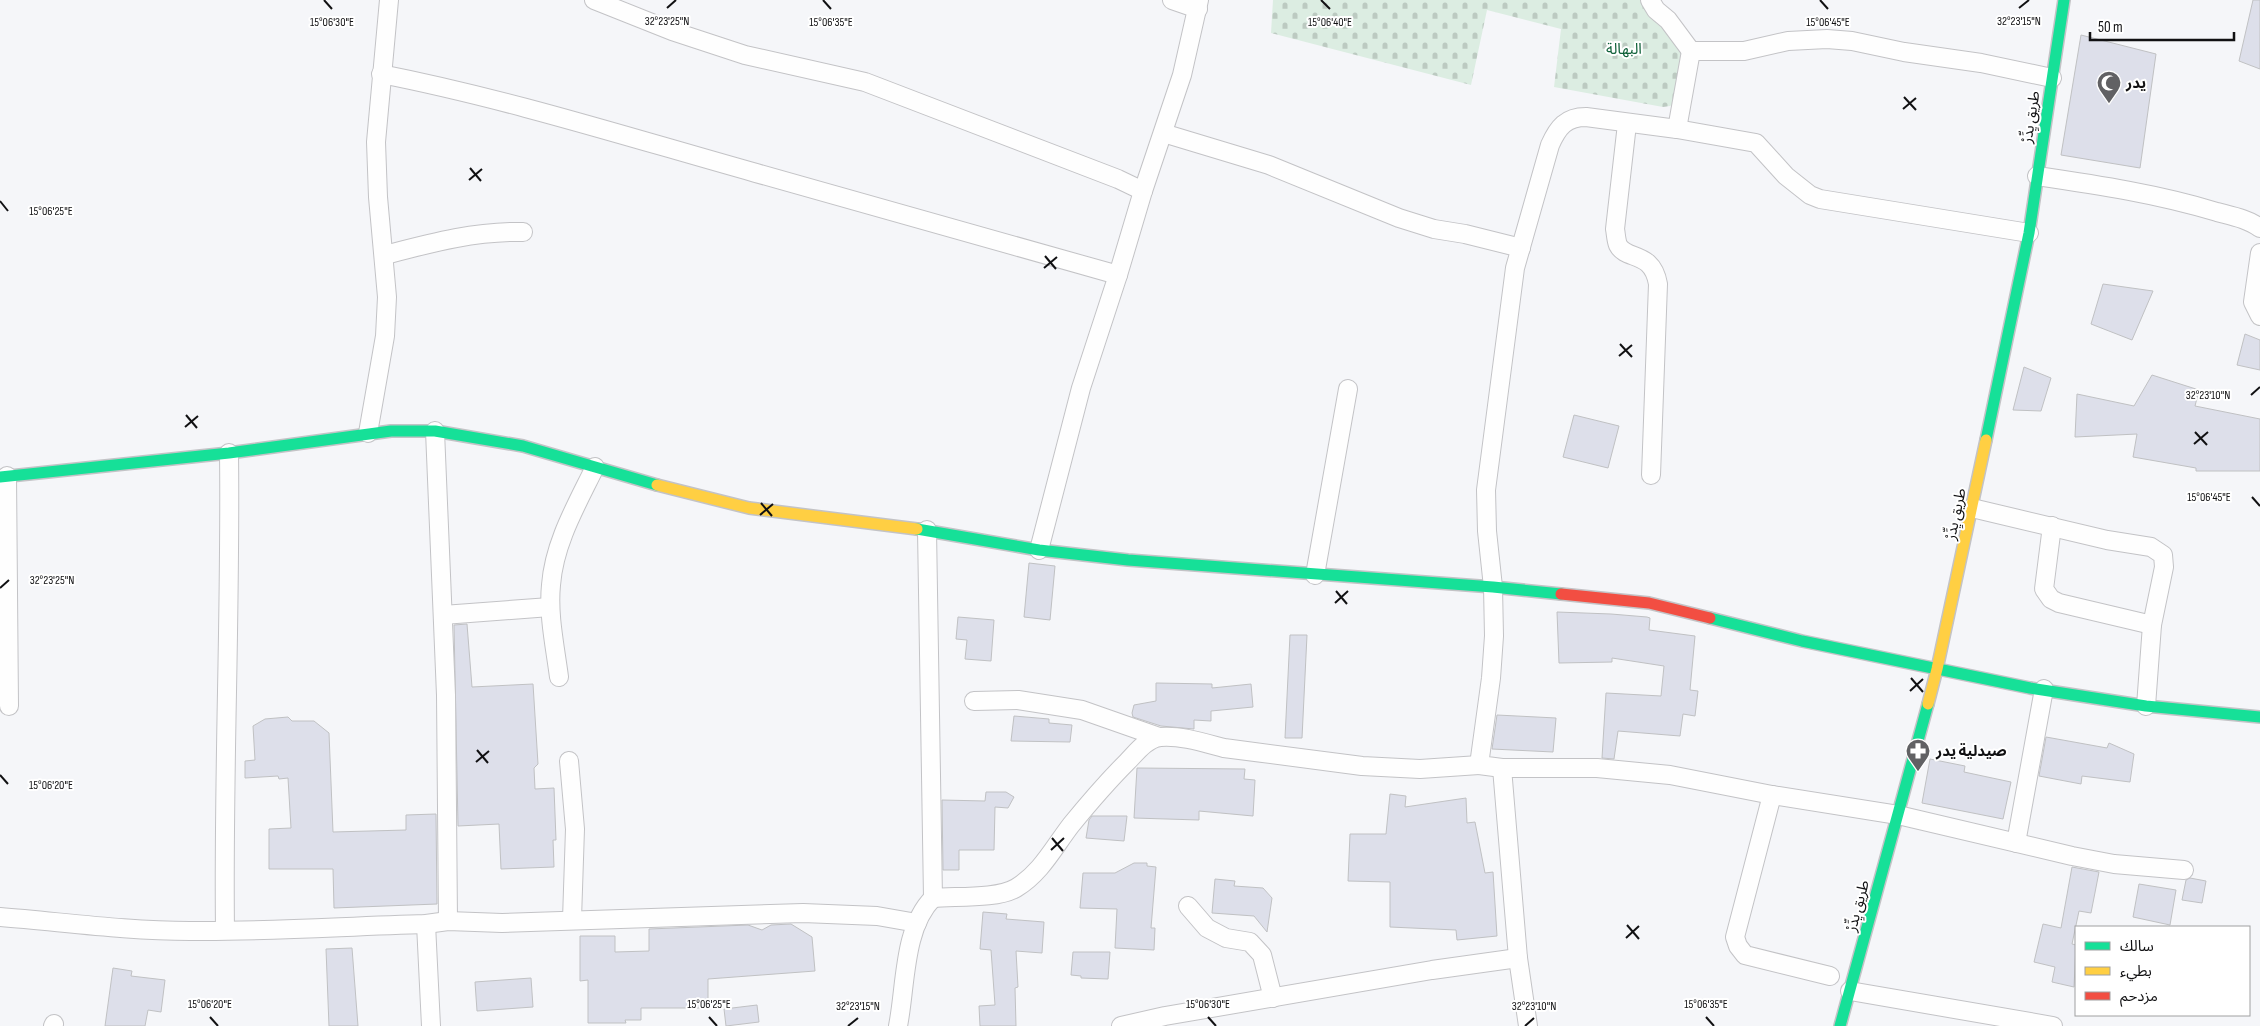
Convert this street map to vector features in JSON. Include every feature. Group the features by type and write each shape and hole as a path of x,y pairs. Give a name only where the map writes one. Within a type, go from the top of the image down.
{"street":[{"path":"368,434 385,336 387,297 378,197 376,142 389,0"},
{"path":"594,0 672,31 745,55 865,82 1143,190"},
{"path":"1039,550 1081,388 1118,275 1143,190 1182,75 1198,4 1172,0"},
{"path":"1650,0 1691,51 1677,129"},
{"name":"طريق يِدِّرْ","path":"1840,1026 1937,669 2029,233 2064,0"},
{"path":"1691,51 1744,51 1788,41 1827,38 1981,63 2052,78"},
{"path":"381,74 453,88 523,106 907,217 1019,246 1118,275"},
{"path":"1479,765 1492,670 1494,636 1493,586 1487,531 1486,490 1507,322 1521,248 1550,145 1556,131 1562,124 1575,117 1677,129 1756,143 1786,176 1806,192 1820,199 2029,233"},
{"path":"1627,124 1616,229 1617,242 1622,249 1641,258 1648,264 1656,274 1658,284 1651,475"},
{"path":"1163,133 1269,164 1408,221 1434,229 1465,234 1521,248"},
{"path":"2037,176 2130,190 2201,207 2248,221 2260,228"},
{"path":"384,255 469,235 495,231 523,232"},
{"path":"2260,253 2253,302 2260,316"},
{"path":"1315,575 1348,389"},
{"path":"9,706 4,477 229,453 391,431 435,431 523,446 667,488 748,508 927,530 1039,550 1128,560 1315,575 1493,586 1649,603 1802,640 1937,669 2044,689 2146,706 2260,717"},
{"path":"435,431 443,615 448,921"},
{"path":"225,930 223,829 230,513 229,453"},
{"path":"559,676 550,606 551,583 564,532 594,467"},
{"path":"1972,508 2107,540 2151,547 2161,553 2164,567 2152,625 2146,706"},
{"path":"2052,526 2044,589 2051,599 2059,603 2152,625"},
{"path":"898,1026 908,951 922,910 933,898 927,530"},
{"path":"443,615 550,606"},
{"path":"2016,843 2044,689"},
{"path":"974,702 1018,700 1082,710 1159,737 1187,740 1224,748 1362,766 1420,769 1479,765 1502,768 1606,769 1670,775 1772,795 1898,814 2016,843 2114,864 2184,870"},
{"path":"933,898 1004,893 1016,888 1048,858 1070,827 1109,780 1138,750 1148,742 1159,737"},
{"path":"569,761 575,829 572,919"},
{"path":"1502,768 1518,958 1528,1026"},
{"path":"1772,795 1735,937 1738,946 1745,956 1830,976"},
{"path":"1188,906 1207,928 1226,938 1250,942 1262,955 1273,998"},
{"path":"0,917 62,924 144,929 279,931 426,924 448,921 502,923 572,919 803,913 877,916 917,923"},
{"path":"426,924 431,1026"},
{"path":"1121,1026 1165,1016 1432,970 1518,958"},
{"path":"1850,991 2053,1026"}],"green space":[{"name":"البهالة","path":"1273,0 1649,0 1683,49 1675,103 1663,107 1554,87 1561,29 1487,10 1471,85 1271,33"}],"building":[{"path":"2253,0 2260,0 2260,69 2239,61"},
{"name":"يدر","path":"2081,35 2156,54 2140,168 2061,155"},
{"path":"2103,284 2153,291 2132,340 2091,324"},
{"path":"2245,334 2260,340 2260,370 2237,365"},
{"path":"2024,367 2051,378 2041,411 2013,410"},
{"path":"2152,375 2199,390 2195,406 2260,419 2260,471 2196,471 2196,468 2133,457 2137,434 2075,437 2077,394 2134,406"},
{"path":"1574,415 1619,426 1608,468 1563,457"},
{"path":"1029,563 1055,566 1050,620 1024,617"},
{"path":"1557,612 1647,617 1650,618 1649,630 1695,636 1690,690 1698,691 1695,716 1683,714 1680,736 1618,731 1614,759 1602,758 1606,693 1661,696 1664,666 1612,658 1612,662 1559,663"},
{"path":"958,617 994,620 991,661 965,659 967,640 956,639"},
{"path":"467,624 472,687 533,684 538,764 534,768 535,789 554,788 556,840 553,840 554,867 501,869 499,824 458,826 454,625"},
{"path":"1290,635 1307,635 1302,738 1285,738"},
{"path":"1156,683 1212,684 1212,688 1251,684 1253,707 1211,711 1211,721 1194,720 1194,729 1161,726 1133,717 1134,705 1156,701"},
{"path":"1497,715 1556,718 1553,752 1492,749"},
{"path":"1014,716 1049,719 1049,723 1072,725 1070,742 1011,741"},
{"path":"288,717 292,721 314,721 329,733 333,832 406,830 406,815 436,814 437,904 334,908 333,869 269,869 269,829 291,828 288,778 279,779 278,776 245,778 245,761 255,760 253,726 265,719"},
{"path":"2046,737 2107,748 2109,743 2134,754 2130,782 2082,776 2081,784 2039,776"},
{"path":"1930,759 1965,766 1964,772 2011,782 2003,819 1922,803"},
{"path":"1137,768 1245,769 1244,779 1255,780 1253,816 1199,811 1199,820 1134,818"},
{"path":"986,792 1006,792 1014,797 1008,808 995,807 994,850 959,850 959,870 943,870 942,800 985,801"},
{"path":"1390,794 1406,796 1405,807 1466,798 1467,823 1475,822 1485,873 1493,872 1497,936 1457,940 1456,930 1390,927 1390,882 1348,881 1350,834 1386,834"},
{"path":"1092,816 1127,816 1124,841 1086,838 1089,820"},
{"path":"1134,863 1147,863 1147,866 1156,867 1151,928 1155,928 1154,950 1115,948 1117,909 1080,908 1083,873 1115,873"},
{"path":"2072,867 2099,872 2091,913 2079,911 2075,926 2072,944 2075,945 2074,987 2052,982 2055,967 2034,962 2043,924 2061,928"},
{"path":"2190,878 2206,881 2202,903 2182,900 2186,880"},
{"path":"1215,879 1235,881 1234,886 1263,888 1272,898 1267,932 1254,916 1212,913"},
{"path":"2139,884 2176,890 2170,925 2133,917"},
{"path":"983,912 1007,914 1006,919 1044,922 1042,953 1016,951 1018,987 1015,988 1016,1026 980,1026 979,1006 995,1005 991,950 980,949"},
{"path":"791,924 812,937 815,971 708,979 708,1008 641,1008 641,1020 625,1020 626,1023 588,1023 588,980 580,981 580,936 615,936 615,952 649,951 649,929 748,925 762,930 771,925"},
{"path":"352,948 358,1026 329,1026 326,949"},
{"path":"1073,952 1110,952 1108,979 1081,978 1081,976 1071,975"},
{"path":"113,968 132,971 131,976 165,980 161,1012 148,1010 145,1026 105,1026"},
{"path":"531,978 533,1007 477,1011 475,982"},
{"path":"757,1005 759,1022 726,1026 724,1009"}],"traffic: fast":[{"path":"1986,440 2029,233 2064,0"},
{"path":"0,477 229,453 391,431 435,431 523,446 657,485"},
{"path":"917,529 1039,550 1128,560 1493,587 1561,594"},
{"path":"1710,618 1802,641 2030,688 2146,706 2260,717"},
{"path":"1840,1026 1928,704"}],"traffic: slow":[{"path":"1928,704 1986,440"},
{"path":"657,485 749,508 917,529"}],"traffic: jam":[{"path":"1561,594 1649,603 1710,618"}],"place":[{"name":"يدر","path":"2109,104"},
{"name":"صيدلية يدر","path":"1918,772"}]}
